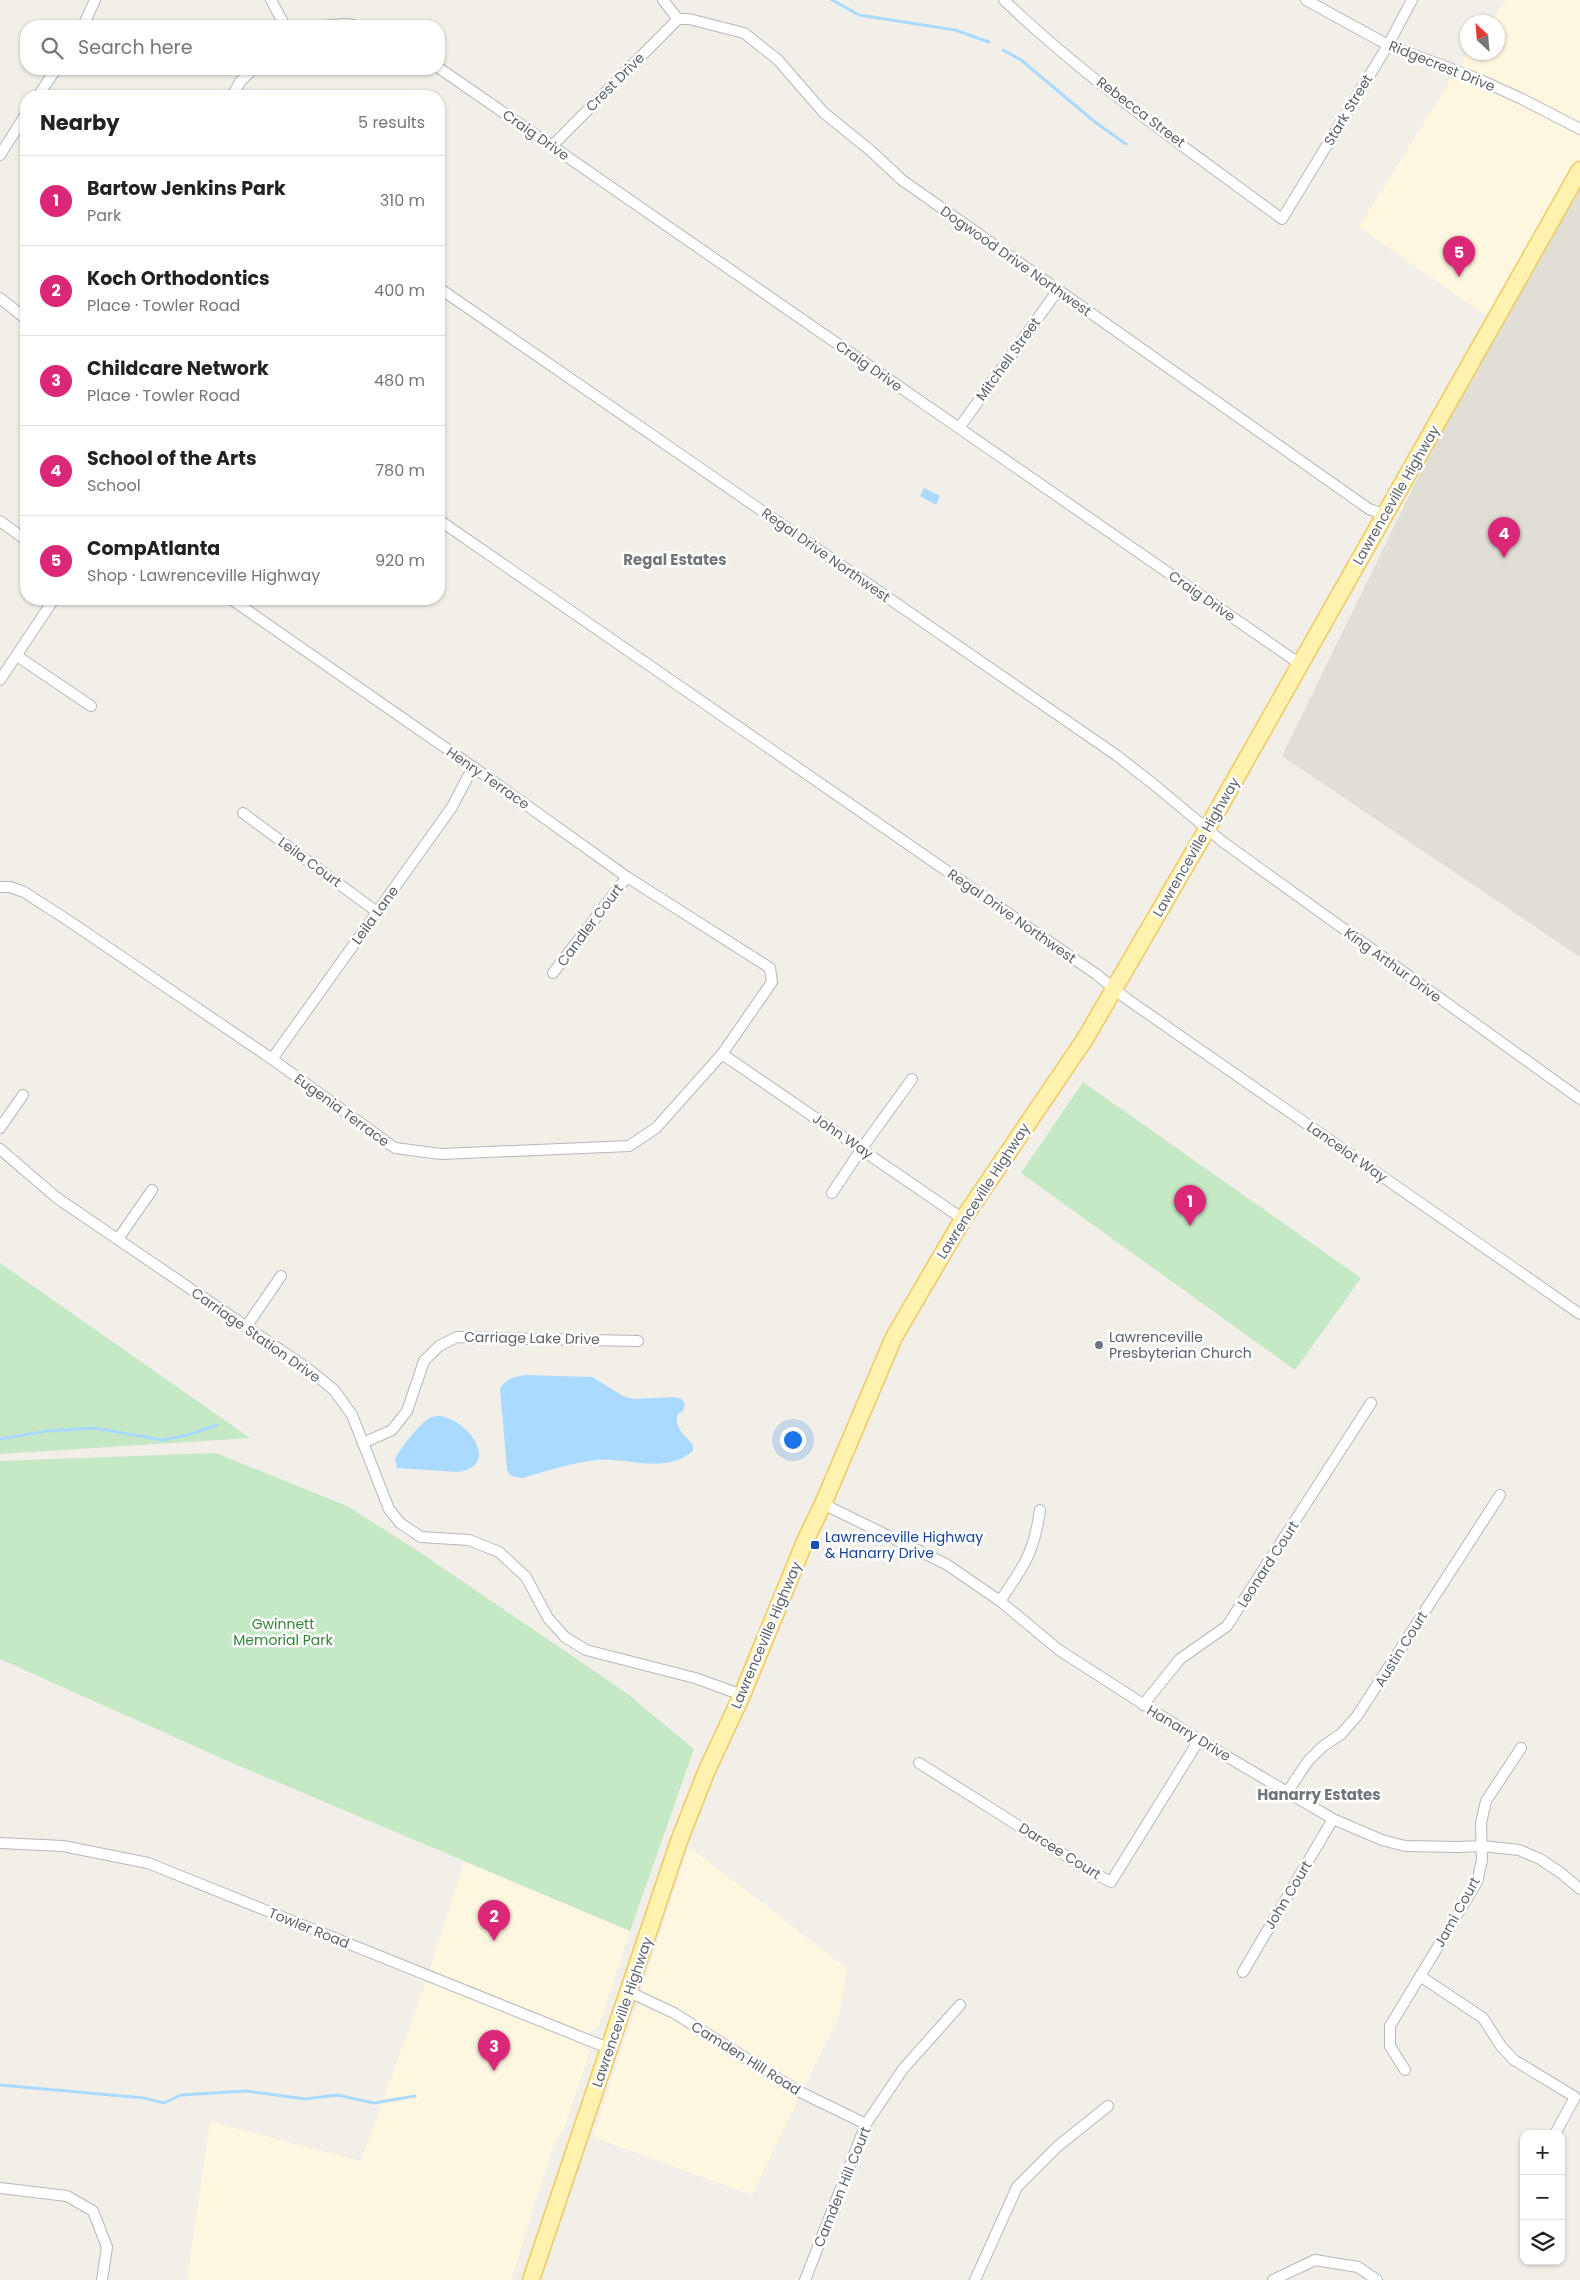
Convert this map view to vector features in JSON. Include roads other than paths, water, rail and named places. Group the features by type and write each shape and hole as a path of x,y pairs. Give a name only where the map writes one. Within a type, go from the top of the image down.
{"main road":[{"name":"Lawrenceville Highway","path":"531,2280 679,1841 707,1770 742,1695 806,1539 823,1504 894,1337 963,1219 1084,1039 1114,989 1386,515 1580,170"}],"street":[{"path":"86,20 95,0"},
{"path":"270,0 282,20"},
{"path":"663,0 678,19"},
{"name":"Rebecca Street","path":"1004,0 1075,63 1282,219"},
{"name":"Ridgecrest Drive","path":"1306,0 1388,45 1507,92 1580,129"},
{"name":"Stark Street","path":"1282,219 1388,45 1412,0"},
{"name":"Crest Drive","path":"552,146 678,19"},
{"name":"Dogwood Drive Northwest","path":"678,19 689,19 744,33 778,60 824,112 902,180 1369,508 1386,515"},
{"name":"Craig Drive","path":"445,72 1300,664"},
{"path":"42,90 52,75"},
{"path":"235,90 246,75"},
{"path":"0,155 20,123"},
{"name":"Mitchell Street","path":"959,428 1058,290"},
{"name":"Regal Drive Northwest","path":"445,292 1116,755 1207,829"},
{"path":"0,298 20,314"},
{"path":"0,521 20,536"},
{"name":"Regal Drive Northwest","path":"445,524 1072,957 1114,989"},
{"path":"0,680 50,605"},
{"name":"Henry Terrace","path":"240,605 473,767 627,877 747,954"},
{"path":"17,656 91,706"},
{"name":"Leila Lane","path":"272,1059 452,807 473,767"},
{"name":"Leila Court","path":"243,812 378,912"},
{"name":"King Arthur Drive","path":"1207,829 1580,1099"},
{"name":"Candler Court","path":"553,973 627,877"},
{"name":"Eugenia Terrace","path":"0,887 24,892 272,1059 395,1148 440,1154 630,1146 656,1128 722,1054 772,982 770,968 747,954"},
{"name":"Lancelot Way","path":"1114,989 1579,1311"},
{"name":"John Way","path":"722,1054 862,1148 963,1219"},
{"path":"832,1194 862,1148 912,1079"},
{"path":"0,1128 24,1095"},
{"name":"Carriage Station Drive","path":"0,1149 57,1198 307,1368 334,1390 352,1415 388,1509 400,1523 420,1537 469,1540 499,1552 526,1577 548,1618 565,1637 586,1650 695,1678 742,1695"},
{"path":"118,1240 152,1190"},
{"path":"246,1327 281,1276"},
{"name":"Carriage Lake Drive","path":"363,1443 392,1430 407,1411 424,1361 440,1346 457,1336 638,1341"},
{"name":"Leonard Court","path":"1143,1705 1180,1659 1228,1626 1371,1403"},
{"name":"Austin Court","path":"1288,1791 1308,1761 1322,1747 1341,1734 1357,1716 1500,1495"},
{"name":"Hanarry Drive","path":"823,1504 946,1564 1000,1601 1059,1650 1199,1740 1334,1819 1382,1840 1405,1846 1482,1846 1519,1850 1540,1858 1580,1889"},
{"path":"1000,1601 1026,1564 1036,1540 1040,1510"},
{"name":"Darcee Court","path":"919,1763 1090,1871 1111,1882 1199,1740"},
{"name":"Jami Court","path":"1406,2070 1390,2046 1390,2026 1477,1882 1482,1860 1481,1823 1486,1801 1521,1748"},
{"name":"John Court","path":"1243,1972 1334,1819"},
{"name":"Towler Road","path":"0,1843 63,1846 148,1863 608,2048"},
{"path":"1420,1976 1483,2018 1501,2046 1514,2060 1575,2097 1557,2130"},
{"name":"Camden Hill Road","path":"627,1991 674,2013 798,2091 866,2124"},
{"name":"Camden Hill Court","path":"805,2280 866,2124 903,2069 960,2005"},
{"path":"975,2280 1017,2187 1058,2146 1108,2106"},
{"path":"0,2188 67,2196 93,2211 107,2246 102,2280"},
{"path":"1273,2280 1314,2260 1358,2267 1377,2280"}],"water":[{"path":"924,488 940,496 936,505 920,496"},
{"path":"525,1375 592,1377 623,1396 633,1399 674,1397 682,1399 685,1405 683,1411 678,1414 677,1423 678,1427 693,1445 693,1451 682,1458 659,1464 598,1460 570,1465 523,1478 513,1476 507,1470 500,1389 507,1381"},
{"path":"440,1416 462,1426 471,1435 477,1444 479,1453 477,1462 470,1468 457,1472 397,1468 395,1459 411,1436 428,1419"}],"waterway":[{"path":"832,0 859,15 955,30 989,42"},
{"path":"1003,50 1021,60 1095,122 1126,144"},
{"path":"0,1439 47,1431 94,1428 162,1440 188,1435 217,1425"},
{"path":"0,2085 144,2098 164,2103 181,2095 246,2091 305,2099 337,2095 374,2103 415,2096"}],"place":[{"name":"CompAtlanta","path":"1459,277"},
{"name":"School of the Arts","path":"1504,558"},
{"name":"Bartow Jenkins Park","path":"1190,1226"},
{"name":"Lawrenceville Presbyterian Church","path":"1099,1345"},
{"name":"Lawrenceville Highway & Hanarry Drive","path":"815,1545"},
{"name":"Koch Orthodontics","path":"494,1941"},
{"name":"Childcare Network","path":"494,2071"}],"district":[{"name":"Regal Estates","path":"675,559"},
{"name":"Hanarry Estates","path":"1319,1794"}],"park label":[{"name":"Gwinnett Memorial Park","path":"283,1632"}]}
